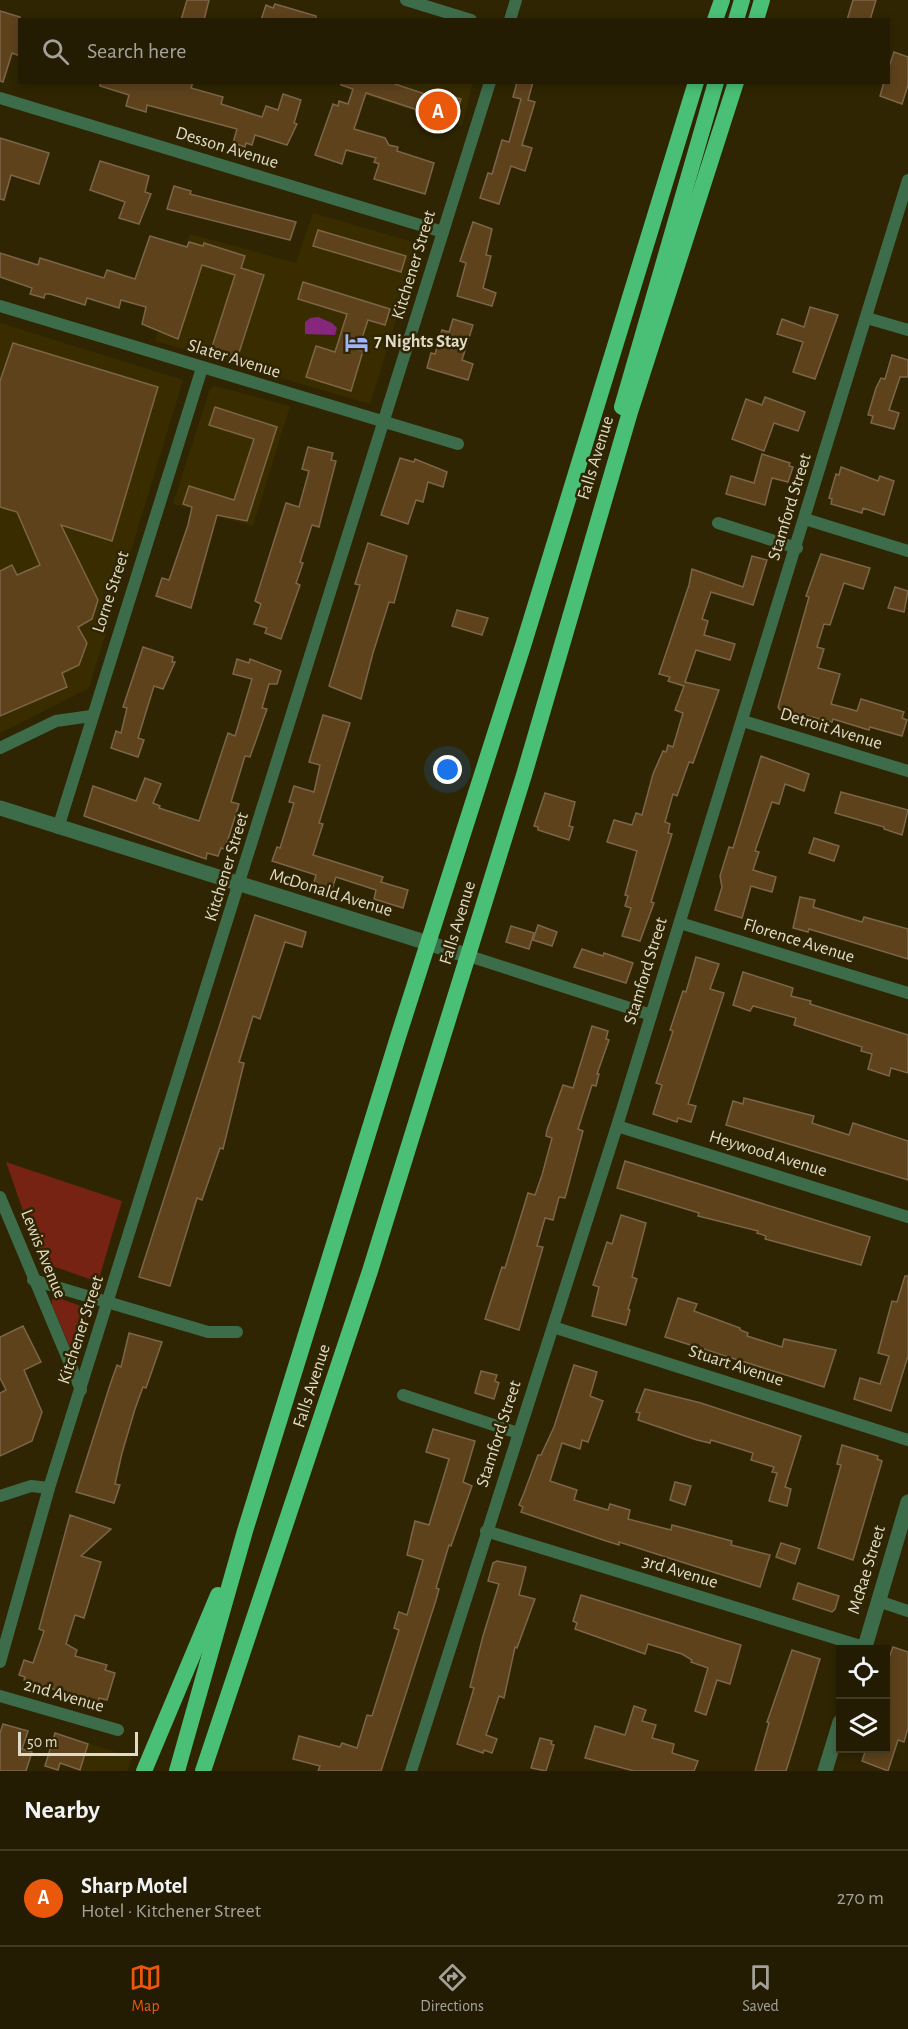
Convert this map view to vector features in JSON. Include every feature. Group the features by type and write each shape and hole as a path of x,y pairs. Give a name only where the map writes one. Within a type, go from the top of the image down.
{"highway":[{"path":"717,18 722,0"},
{"path":"737,18 742,0"},
{"path":"757,18 762,0"},
{"name":"Falls Avenue","path":"177,1771 245,1531 695,84"},
{"path":"594,534 628,380 715,84"},
{"name":"Falls Avenue","path":"203,1771 343,1353 469,956 594,534 735,84"},
{"path":"144,1771 245,1531"},
{"path":"213,1771 220,1718"}],"street":[{"path":"406,0 464,18"},
{"path":"511,18 516,0"},
{"name":"Kitchener Street","path":"0,1662 50,1488 489,84"},
{"name":"Desson Avenue","path":"0,98 443,232"},
{"name":"Stamford Street","path":"411,1771 617,1126 806,519 908,180"},
{"name":"Slater Avenue","path":"0,306 458,444"},
{"path":"867,318 908,330"},
{"name":"Lorne Street","path":"58,828 91,716 202,368"},
{"path":"806,519 908,551"},
{"path":"718,523 797,548"},
{"path":"0,748 56,721 91,716"},
{"name":"Detroit Avenue","path":"743,721 908,771"},
{"name":"McDonald Avenue","path":"0,808 651,1015"},
{"name":"Florence Avenue","path":"680,923 908,993"},
{"name":"Heywood Avenue","path":"617,1126 908,1217"},
{"name":"Lewis Avenue","path":"0,1197 81,1390"},
{"path":"33,1280 110,1301 208,1332 237,1332"},
{"name":"Stuart Avenue","path":"553,1327 908,1440"},
{"path":"403,1395 518,1433"},
{"path":"0,1496 31,1486 50,1488"},
{"name":"McRae Street","path":"865,1645 908,1502"},
{"name":"3rd Avenue","path":"486,1531 854,1645"},
{"path":"878,1601 908,1611"},
{"name":"2nd Avenue","path":"0,1696 118,1730"},
{"path":"825,1771 836,1735"}],"shaded area":[{"path":"352,84 473,84 462,126 349,90"},
{"path":"313,213 420,244 370,404 155,341 190,234 296,263"},
{"path":"318,317 332,323 337,328 335,335 305,334 305,322 310,318"},
{"path":"0,323 183,380 89,688 0,733"},
{"path":"215,386 290,406 253,526 173,504 210,389"},
{"path":"6,1162 122,1201 98,1282 41,1262"},
{"path":"56,1297 89,1309 76,1354 73,1354 52,1305 52,1300"},
{"path":"87,1743 132,1757 127,1771 79,1771"}],"building":[{"path":"187,0 209,0 204,18 182,18"},
{"path":"853,0 876,0 871,18 848,18"},
{"path":"275,4 316,16 316,18 262,18 266,5 273,8"},
{"path":"0,11 20,18 18,18 18,55 12,53 3,82 0,81"},
{"path":"894,52 908,57 908,85 902,104 880,96 883,84 890,84 890,64"},
{"path":"100,84 192,84 191,88 223,97 221,104 262,117 266,106 278,110 283,94 301,100 294,123 297,124 287,145 255,135 252,145 246,143 245,147 233,143 237,129 147,105 146,112 126,106 129,95 100,86"},
{"path":"395,84 440,99 442,93 461,99 454,122 366,93 354,129 385,138 389,145 398,147 397,151 434,163 425,194 374,179 379,164 374,162 376,158 346,150 342,164 315,155 333,104 338,106 339,101 348,104 353,89 341,85"},
{"path":"516,84 532,84 528,100 535,102 522,145 532,148 525,171 511,166 499,204 480,198 488,173 492,174 502,140 509,142 521,99 513,97"},
{"path":"0,138 49,153 39,184 11,175 4,200 0,199"},
{"path":"100,161 149,176 145,192 151,194 139,224 119,218 125,202 90,190"},
{"path":"174,186 191,191 190,194 296,222 290,240 167,209"},
{"path":"473,222 492,229 486,255 491,256 483,288 496,293 492,306 457,296 466,263 460,261"},
{"path":"318,230 406,256 401,272 313,246"},
{"path":"150,236 187,247 189,242 203,246 204,243 245,256 241,268 264,275 237,359 211,350 235,275 202,265 178,339 142,324 146,307 121,300 119,308 87,298 85,305 50,294 45,294 44,298 30,294 32,288 0,277 0,253 38,265 40,258 104,278 107,270 135,279"},
{"path":"303,282 390,309 385,325 368,320 358,350 363,351 351,391 306,377 316,346 335,352 347,314 298,299"},
{"path":"810,307 838,315 815,379 793,372 803,342 777,334 782,319 804,327"},
{"path":"453,319 473,325 462,360 473,364 468,380 427,368 431,353 435,354 442,330 449,332"},
{"path":"13,343 158,387 112,541 61,525 98,600 92,619 78,627 87,643 79,665 62,673 67,687 0,716 0,571 12,565 17,575 40,565 17,512 0,507 0,381"},
{"path":"892,355 908,360 908,377 900,377 889,410 899,413 894,429 871,423 873,416 868,415 876,388 881,378 885,379"},
{"path":"765,397 805,412 798,431 774,423 764,451 732,439 746,399 762,405"},
{"path":"215,407 277,427 247,521 217,515 191,608 156,596 162,578 169,580 188,525 192,507 183,504 189,486 234,500 254,439 209,425"},
{"path":"308,447 333,453 331,460 336,461 319,527 312,525 300,562 303,563 296,583 300,585 281,639 265,633 267,628 254,624 261,604 255,601 286,503 299,507 309,471 302,469"},
{"path":"762,454 790,463 789,466 793,467 788,482 772,478 765,505 726,494 731,476 754,483"},
{"path":"400,458 414,462 415,459 447,472 443,487 428,482 423,502 416,500 408,524 381,515"},
{"path":"841,467 878,481 880,476 894,481 884,515 863,508 862,513 831,504 832,499 829,498 836,474 839,475"},
{"path":"368,543 407,556 394,603 389,602 361,699 329,686 360,585 355,584"},
{"path":"821,554 870,568 863,589 844,583 830,625 824,624 817,647 824,649 818,668 840,674 831,704 857,711 861,699 904,712 902,718 907,720 902,736 870,727 869,730 833,719 832,722 780,710 778,707 809,597 806,596"},
{"path":"752,556 767,560 753,605 711,592 702,619 708,621 704,635 735,644 730,660 696,650 685,682 719,690 693,763 689,762 677,796 673,794 665,822 670,824 668,833 672,834 651,902 654,903 640,941 622,936 631,908 625,906 628,896 625,895 637,851 607,842 614,820 632,825 636,813 642,815 653,774 663,751 666,752 668,745 673,747 683,713 675,710 684,686 668,681 670,677 659,674 689,585 692,569 743,587"},
{"path":"895,587 908,591 904,612 888,608"},
{"path":"457,610 488,618 482,635 452,626"},
{"path":"143,647 173,657 172,662 175,662 163,689 154,686 138,738 144,740 138,757 111,748 116,731 121,733 127,708 123,707"},
{"path":"237,659 249,663 250,659 281,671 277,684 269,684 262,708 267,709 250,757 245,756 231,802 239,804 225,849 221,848 218,856 207,853 206,859 84,816 93,786 136,801 145,778 161,784 153,803 160,806 159,808 199,821 228,733 235,736 252,679 233,674"},
{"path":"323,715 350,723 319,823 323,824 313,855 383,877 381,882 408,890 403,908 374,899 376,890 336,877 330,895 312,890 316,875 272,861 277,847 280,848 294,803 289,802 294,786 314,792 320,765 309,762"},
{"path":"761,756 809,774 804,791 785,784 779,804 772,802 755,851 759,852 753,870 776,877 772,892 751,886 742,918 715,910 722,887 720,876 729,847 733,848"},
{"path":"841,792 908,810 902,835 884,829 884,827 835,813"},
{"path":"545,793 575,802 569,826 573,827 569,840 538,830 538,827 534,826"},
{"path":"814,838 839,846 834,861 809,853"},
{"path":"800,897 815,900 813,907 862,922 864,917 908,929 908,959 809,929 808,932 793,928"},
{"path":"255,915 306,932 302,947 285,942 260,1019 253,1016 239,1062 244,1063 223,1149 220,1148 202,1200 197,1198 170,1286 139,1277"},
{"path":"538,925 557,932 552,946 533,940"},
{"path":"511,926 534,933 529,949 506,942"},
{"path":"582,949 603,956 604,953 633,963 626,983 574,967"},
{"path":"696,957 719,964 710,989 724,993 688,1104 696,1106 691,1122 678,1118 677,1122 653,1114 662,1085 656,1083 673,1031 670,1030 683,991 686,992"},
{"path":"743,972 793,988 791,996 811,1001 810,1004 908,1035 908,1073 891,1068 889,1076 868,1069 872,1054 861,1051 862,1047 794,1025 796,1018 753,1006 750,1011 733,1005"},
{"path":"592,1026 608,1031 606,1039 609,1040 597,1074 599,1074 596,1086 592,1085 578,1129 583,1131 565,1198 559,1197 553,1220 545,1218 537,1246 543,1247 519,1330 485,1319 502,1267 505,1268 528,1193 535,1195 542,1175 552,1138 546,1136 547,1130 563,1085 573,1088"},
{"path":"744,1098 814,1116 812,1123 849,1135 853,1123 908,1141 908,1180 726,1125 733,1101 743,1104"},
{"path":"625,1161 870,1237 861,1265 765,1239 766,1236 757,1233 758,1231 698,1216 699,1213 617,1188"},
{"path":"621,1215 646,1223 632,1277 637,1279 626,1325 592,1316 599,1287 593,1285 607,1242 612,1244"},
{"path":"905,1276 908,1276 908,1356 891,1411 854,1399 860,1378 880,1384 889,1356 878,1353 892,1301 897,1302"},
{"path":"678,1298 697,1304 694,1311 740,1328 748,1333 747,1336 782,1347 784,1339 836,1350 824,1387 665,1337"},
{"path":"23,1326 41,1362 24,1370 42,1412 32,1441 0,1456 0,1393 6,1390 0,1378 0,1337"},
{"path":"129,1333 162,1342 146,1388 143,1387 135,1409 115,1484 120,1485 114,1503 76,1492 117,1365 121,1367"},
{"path":"574,1365 597,1372 590,1396 603,1401 588,1442 582,1440 580,1449 562,1443 550,1481 577,1490 574,1500 608,1510 610,1504 630,1510 628,1519 671,1530 672,1525 732,1541 731,1545 770,1555 760,1587 619,1542 619,1545 603,1540 521,1512 523,1507 519,1505 538,1455 541,1455 554,1427"},
{"path":"481,1371 497,1375 495,1381 499,1383 494,1399 475,1393"},
{"path":"645,1389 701,1403 801,1436 785,1487 791,1489 787,1506 769,1501 777,1473 772,1472 774,1467 751,1460 753,1453 711,1440 710,1443 697,1440 638,1420 640,1413 636,1412"},
{"path":"433,1429 475,1441 463,1482 472,1486 451,1546 449,1545 436,1588 439,1589 436,1600 381,1771 318,1771 320,1766 293,1759 299,1736 340,1747 342,1743 357,1748 367,1715 372,1716 399,1630 394,1628 398,1614 399,1612 407,1615 423,1560 407,1555 415,1521 429,1525 449,1459 426,1452"},
{"path":"842,1445 878,1456 877,1459 882,1461 853,1560 818,1548 841,1465 837,1464"},
{"path":"675,1482 691,1486 685,1505 670,1500"},
{"path":"70,1515 111,1529 81,1556 101,1562 84,1618 75,1615 66,1644 77,1650 75,1656 107,1665 105,1670 115,1673 107,1700 99,1698 98,1703 24,1680 25,1677 19,1675 24,1660 33,1663 44,1631 39,1629"},
{"path":"781,1543 800,1549 795,1564 776,1557"},
{"path":"497,1561 526,1567 519,1595 535,1599 517,1648 515,1647 504,1698 499,1696 486,1735 497,1739 492,1753 484,1750 483,1753 457,1744 474,1688 470,1687 483,1636 499,1584 488,1581 493,1563"},
{"path":"798,1583 839,1596 835,1609 832,1612 793,1599"},
{"path":"581,1595 741,1645 730,1684 717,1680 706,1715 695,1711 708,1668 691,1662 692,1660 682,1654 648,1644 645,1654 575,1629 577,1623 573,1621"},
{"path":"893,1647 908,1652 908,1728 904,1742 898,1740 888,1771 862,1761 865,1753 890,1753 890,1655"},
{"path":"792,1650 820,1659 795,1742 786,1771 755,1771 769,1723 767,1722"},
{"path":"634,1706 646,1710 642,1721 656,1725 652,1738 674,1744 672,1753 698,1761 694,1771 634,1771 585,1758 595,1726 625,1735"},
{"path":"3,1724 28,1731 22,1749 32,1752 26,1771 0,1771 0,1733"},
{"path":"55,1733 88,1744 80,1770 60,1763 58,1770 45,1766"},
{"path":"540,1738 552,1741 551,1744 554,1745 546,1771 531,1768"}],"place":[{"name":"Sharp Motel","path":"438,111"},
{"name":"7 Nights Stay","path":"356,342"}]}
